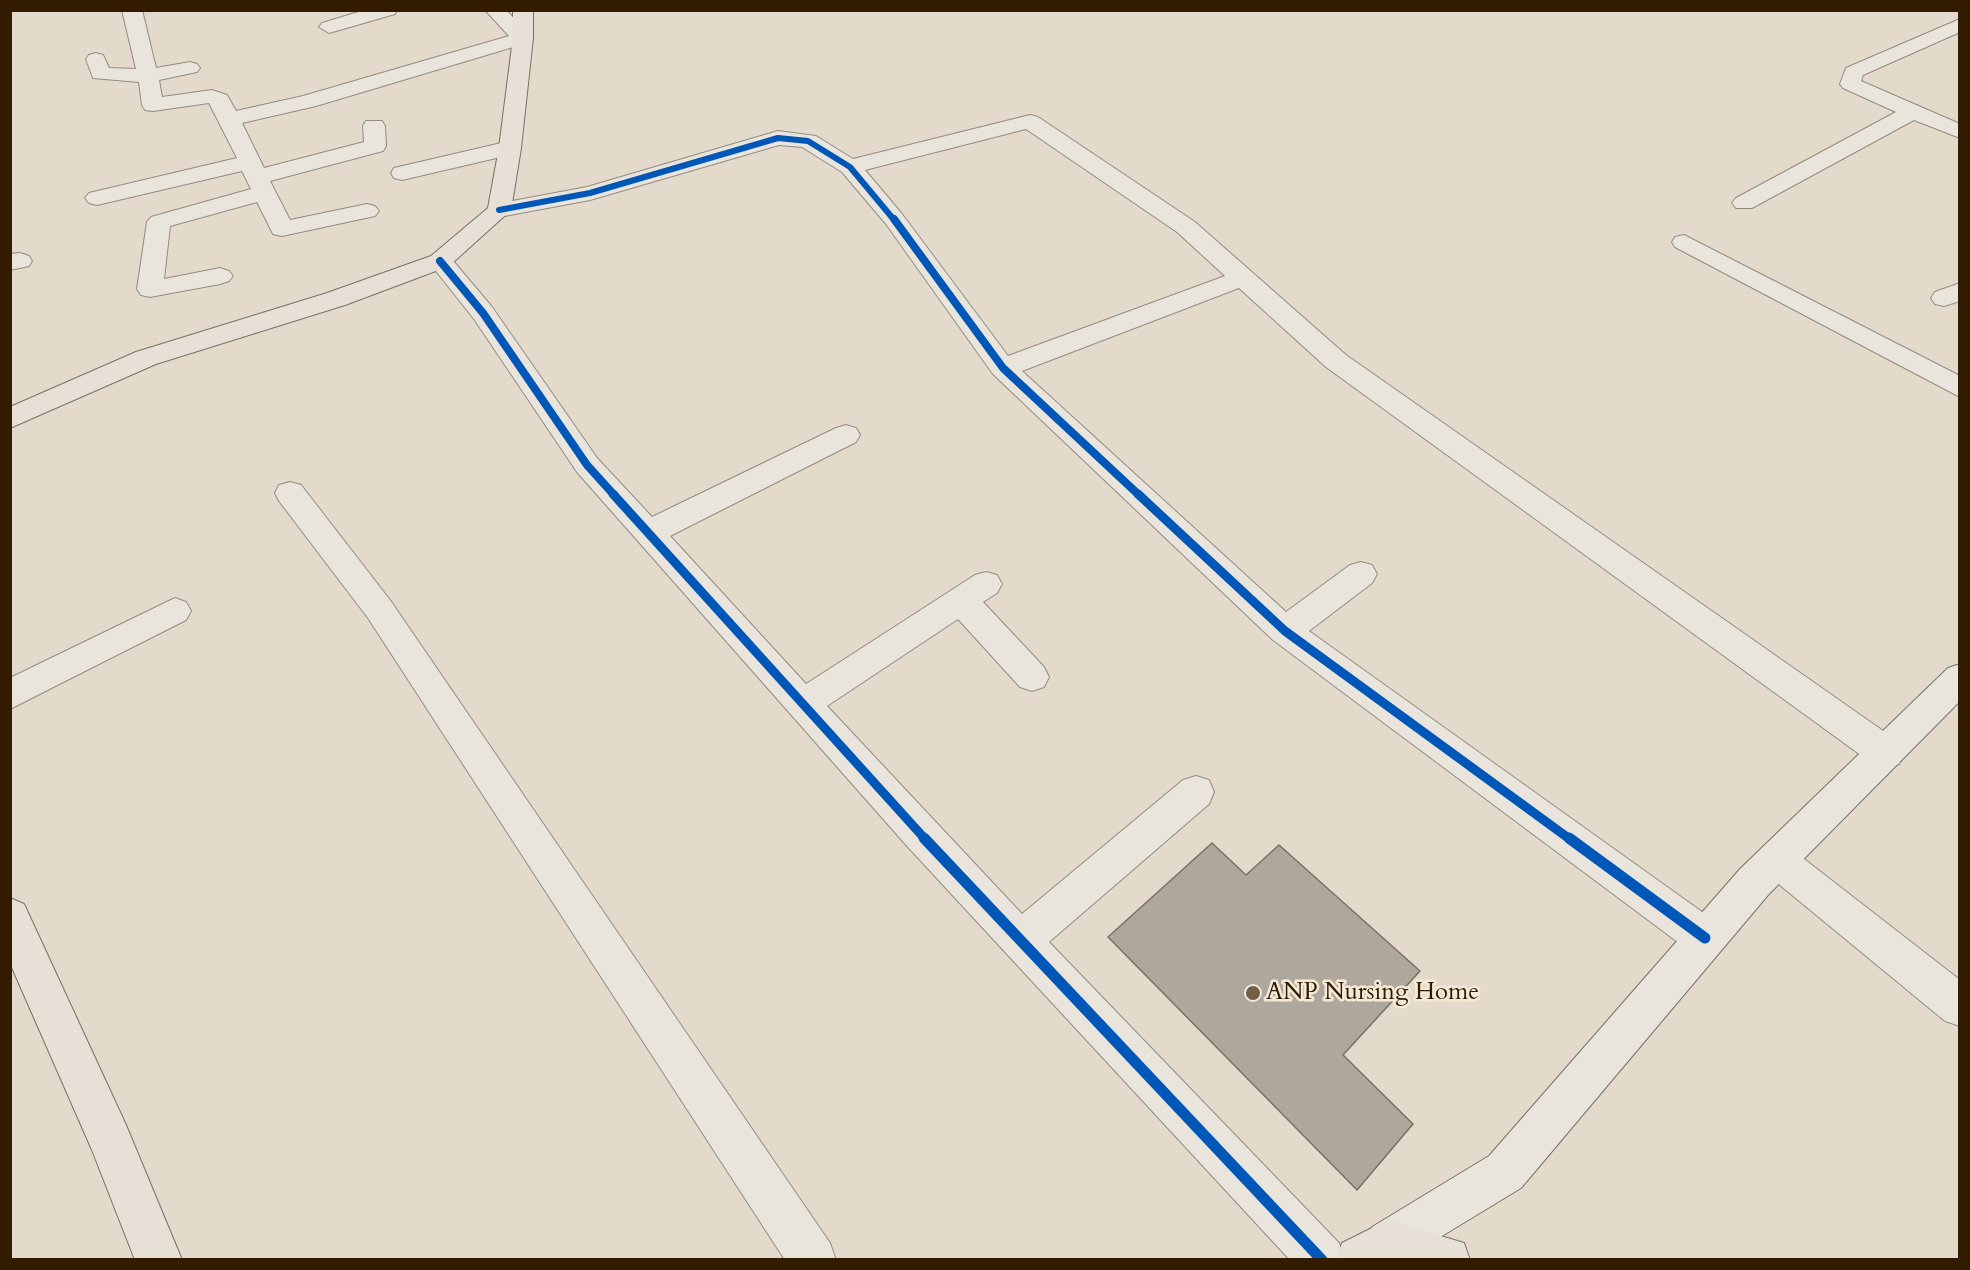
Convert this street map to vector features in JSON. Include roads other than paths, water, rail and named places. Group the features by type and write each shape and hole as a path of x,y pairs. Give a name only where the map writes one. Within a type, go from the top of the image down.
{"main road":[{"path":"10,418 146,358 336,299 440,261 499,210 510,148 523,38 522,10"},
{"path":"10,917 110,1141 159,1260"},
{"path":"1373,1251 1447,1260"}],"street":[{"path":"132,10 153,105 212,96 219,100 282,229 367,211"},
{"path":"329,27 387,10"},
{"path":"229,119 308,101 523,38 494,10"},
{"path":"1959,25 1853,72 1850,84 1959,132"},
{"path":"96,59 100,74 148,76 189,68"},
{"path":"1744,203 1912,111"},
{"path":"850,167 1030,122 1186,227 1336,361 1886,753"},
{"path":"96,198 257,177 375,146 374,126"},
{"path":"499,210 590,193 778,138 808,141 850,167 894,219 1003,368 1284,631 1705,938"},
{"path":"402,173 510,148"},
{"path":"220,276 150,290 159,222 257,177"},
{"path":"1684,242 1959,388"},
{"path":"440,261 483,313 587,465 1020,941 1322,1260"},
{"path":"1003,368 1243,278"},
{"path":"648,533 846,435"},
{"path":"290,493 379,609 813,1260"},
{"path":"1284,631 1361,574"},
{"path":"802,704 973,592 1032,677"},
{"path":"10,695 175,611"},
{"path":"1373,1251 1505,1172 1754,882 1959,678"},
{"path":"1020,941 1196,792"},
{"path":"1777,860 1959,1006"}],"place":[{"name":"ANP Nursing Home","path":"1253,993"}]}
